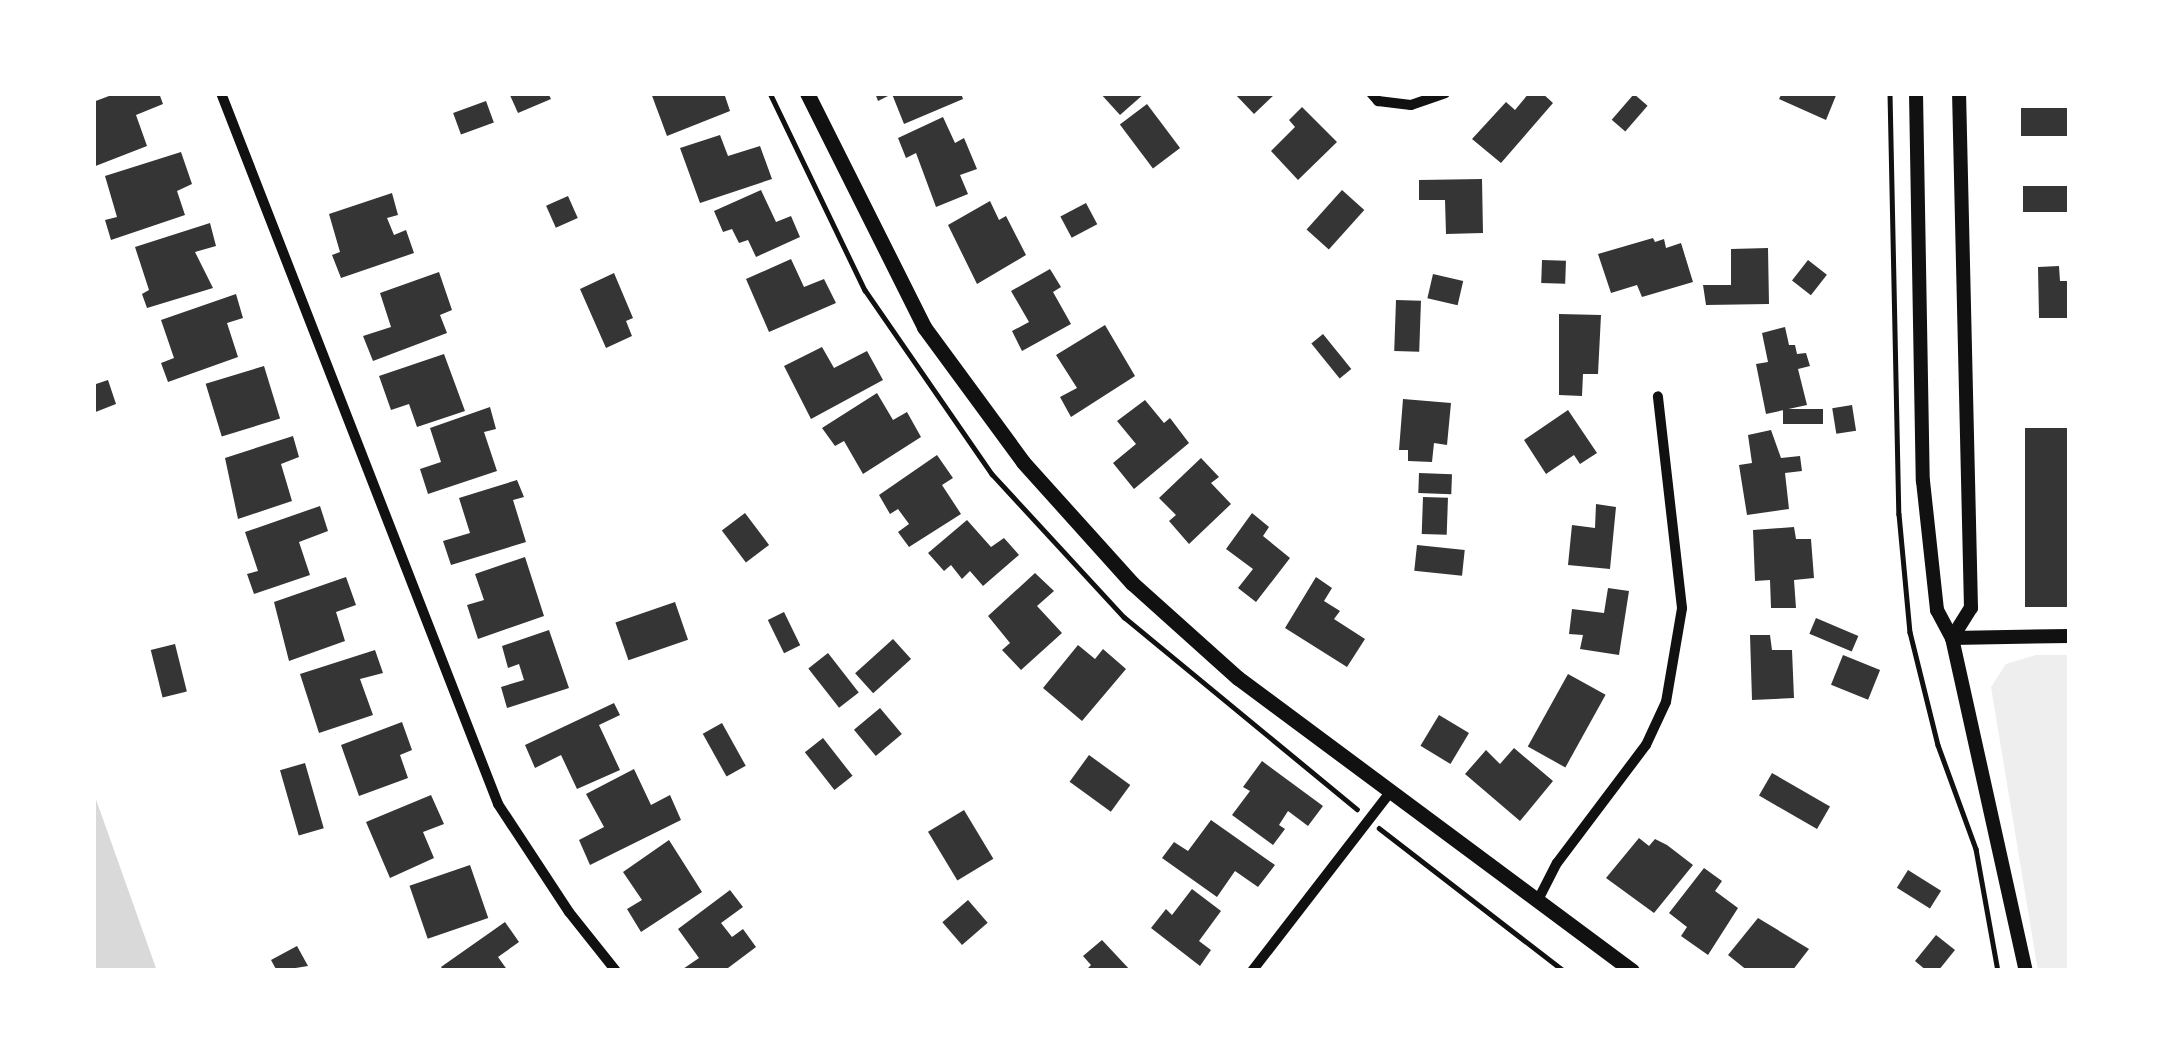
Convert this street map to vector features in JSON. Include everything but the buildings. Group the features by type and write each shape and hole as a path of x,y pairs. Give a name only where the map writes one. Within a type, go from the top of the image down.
{"main road":[{"path":"807,93 924,327 1023,461 1132,583 1220,662 1632,971"}],"street":[{"path":"221,93 498,804 569,912 616,971"},
{"path":"1371,93 1378,101 1411,105 1444,93"},
{"path":"1916,93 1923,481 1936,610 1952,638 2026,971"},
{"path":"1952,638 1970,608 1959,93"},
{"path":"1539,898 1557,863 1646,745 1666,702 1682,608 1658,396"},
{"path":"1952,638 2070,636"},
{"path":"1252,971 1390,791"}],"shaded area":[{"path":"2036,655 2070,655 2070,971 2038,971 1991,687 2006,664"},
{"path":"93,791 157,971 93,971"}]}
